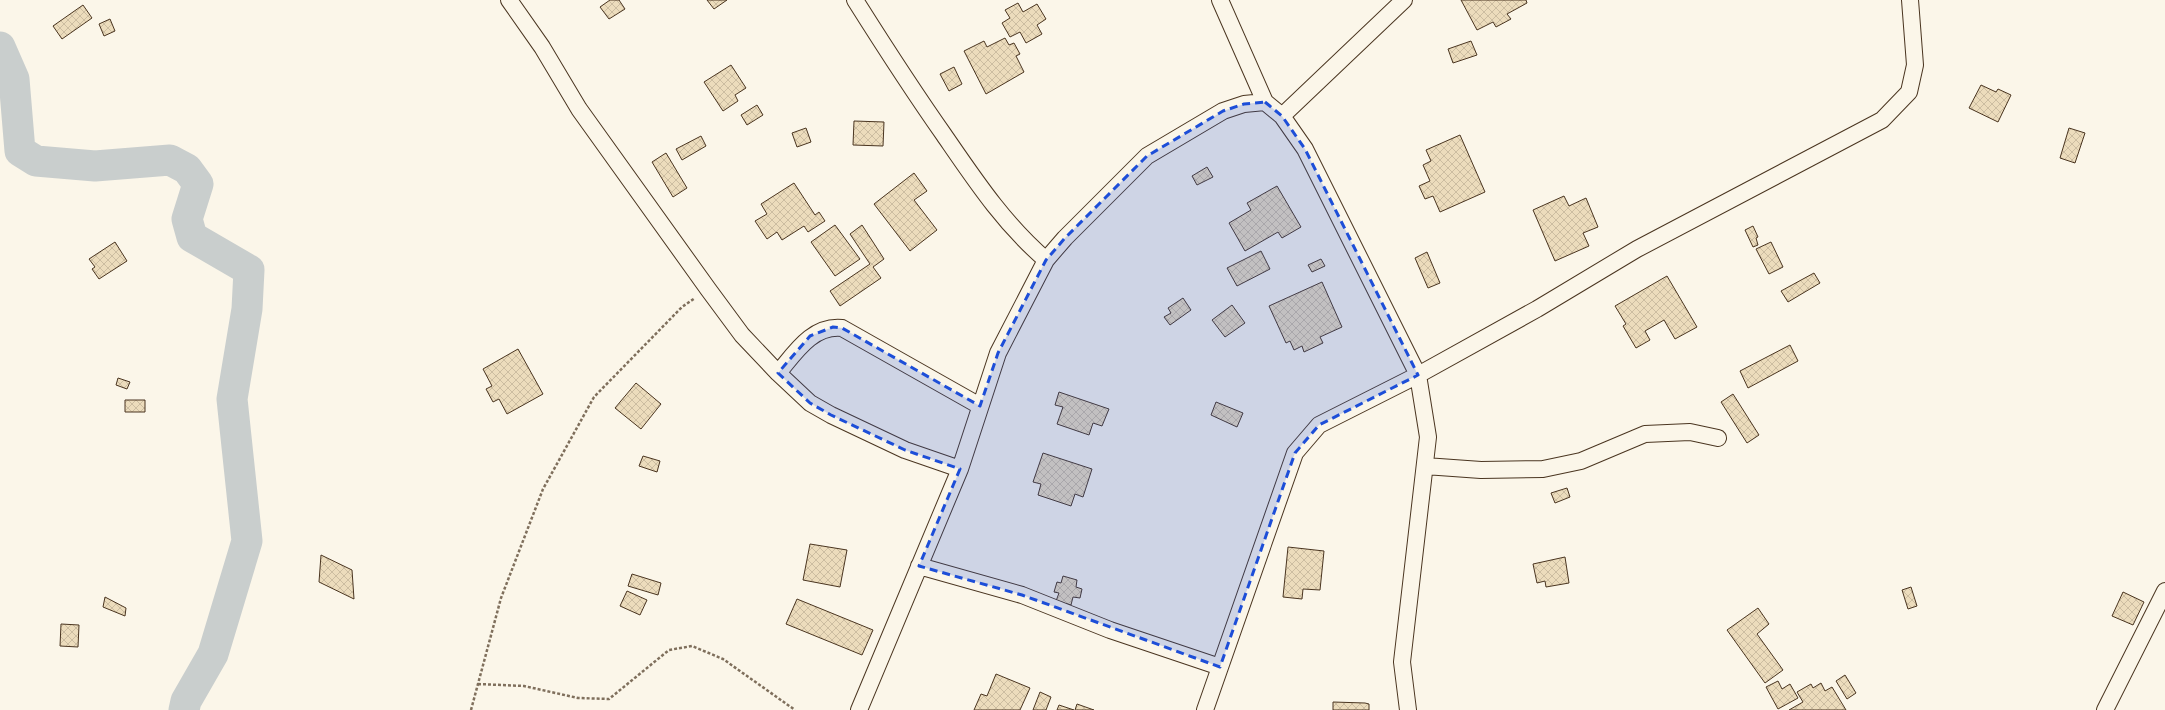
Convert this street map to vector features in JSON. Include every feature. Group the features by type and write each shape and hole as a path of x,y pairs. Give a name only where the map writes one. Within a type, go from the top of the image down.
{"street":[{"path":"509,0 542,47 579,109 708,289 742,335 778,373 810,403 831,415 905,450 960,469"},
{"path":"855,0 896,66 989,201 1024,241 1046,260"},
{"path":"1220,0 1265,102 1282,116 1305,149 1418,375 1428,437 1402,662 1408,710"},
{"path":"1282,116 1404,0"},
{"path":"1204,710 1295,453 1319,426 1418,375 1537,309 1637,248 1882,120 1909,92 1915,65 1910,0"},
{"path":"859,710 960,469 998,353 1046,260 1069,233 1147,156 1223,111 1244,104 1265,102"},
{"path":"778,373 810,336 833,327 842,328 980,406"},
{"path":"1425,466 1481,470 1543,469 1581,461 1645,434 1690,432 1718,438"},
{"path":"919,566 1022,595 1110,630 1220,667"},
{"path":"2105,710 2165,591"}],"path":[{"path":"471,710 501,598 543,490 594,397 682,307 708,289"},
{"path":"478,684 524,686 578,698 609,699 669,650 692,646 723,659 794,710"}],"highlighted area":[{"path":"1265,102 1282,116 1305,149 1418,375 1319,425 1295,453 1220,667 1022,595 919,566 960,469 905,450 831,415 810,403 778,373 810,336 833,327 842,328 980,406 998,353 1046,260 1065,238 1147,156 1223,111 1244,104"}],"building":[{"path":"610,0 619,0 625,9 609,19 600,7"},
{"path":"707,0 727,0 714,9"},
{"path":"1461,0 1526,0 1527,3 1507,14 1511,19 1496,27 1493,22 1477,30"},
{"path":"1018,3 1023,12 1037,4 1046,19 1037,25 1042,34 1026,43 1020,32 1010,37 1002,23 1010,18 1005,10"},
{"path":"83,5 92,18 62,39 53,26"},
{"path":"110,19 115,31 104,36 99,24"},
{"path":"1005,38 1009,45 1014,43 1020,54 1016,56 1024,72 986,94 964,51 984,41 987,47"},
{"path":"1471,41 1477,55 1453,63 1448,49"},
{"path":"731,65 746,88 735,95 738,101 723,111 704,82"},
{"path":"954,67 962,84 949,91 940,74"},
{"path":"1981,85 1996,92 1998,89 2011,95 1998,122 1969,108"},
{"path":"757,105 763,115 747,125 741,115"},
{"path":"854,121 884,122 883,146 853,145"},
{"path":"806,128 811,142 797,147 792,133"},
{"path":"2069,128 2085,133 2075,163 2060,158"},
{"path":"1460,135 1485,192 1440,212 1433,196 1425,199 1419,186 1430,181 1423,165 1431,161 1426,150"},
{"path":"701,136 706,146 682,160 676,149"},
{"path":"666,153 687,188 673,197 652,162"},
{"path":"1207,167 1213,177 1197,185 1192,176"},
{"path":"914,173 927,191 914,200 937,230 910,251 874,204"},
{"path":"794,183 815,215 819,212 825,221 808,232 804,226 782,240 777,232 767,239 755,221 767,214 761,204"},
{"path":"1277,186 1301,227 1282,238 1278,232 1245,251 1229,223 1251,210 1247,203"},
{"path":"1564,196 1569,206 1586,198 1598,227 1583,233 1589,246 1555,261 1533,210"},
{"path":"835,225 860,259 835,276 811,242"},
{"path":"862,225 884,259 873,267 881,278 840,306 830,291 870,264 850,234"},
{"path":"1753,226 1758,237 1756,238 1758,245 1753,247 1745,230"},
{"path":"115,242 127,261 99,279 92,269 95,267 89,259"},
{"path":"1771,242 1783,267 1769,274 1756,249"},
{"path":"1261,251 1270,269 1237,286 1227,268"},
{"path":"1427,252 1440,283 1428,288 1415,258"},
{"path":"1321,259 1325,266 1312,272 1308,265"},
{"path":"1814,273 1820,283 1788,302 1781,291"},
{"path":"1667,276 1697,327 1675,339 1664,320 1645,331 1650,340 1636,348 1623,326 1626,324 1615,306"},
{"path":"1322,282 1342,327 1320,337 1323,343 1304,352 1302,346 1294,350 1290,341 1286,343 1269,306"},
{"path":"1183,298 1191,310 1170,325 1164,317 1171,313 1168,308"},
{"path":"1232,305 1245,323 1225,337 1212,320"},
{"path":"1790,345 1798,361 1748,388 1740,371"},
{"path":"518,349 543,394 507,414 499,399 493,402 486,389 492,386 483,369"},
{"path":"118,378 130,382 127,389 116,385"},
{"path":"636,383 661,404 641,429 615,408"},
{"path":"1059,392 1109,409 1102,426 1093,423 1089,435 1057,424 1063,407 1055,405"},
{"path":"1733,394 1759,435 1747,443 1721,402"},
{"path":"125,400 145,400 145,412 125,412"},
{"path":"1216,402 1243,413 1237,427 1211,415"},
{"path":"1043,453 1092,469 1083,497 1075,494 1071,506 1038,495 1041,484 1033,482"},
{"path":"643,456 660,461 657,472 639,466"},
{"path":"1567,488 1570,497 1555,503 1551,493"},
{"path":"810,544 847,550 840,587 803,580"},
{"path":"1288,547 1324,551 1320,590 1303,589 1302,599 1283,597"},
{"path":"321,555 352,570 354,599 319,582"},
{"path":"1565,557 1569,583 1546,587 1545,581 1537,583 1533,564"},
{"path":"632,574 661,583 658,595 628,586"},
{"path":"1063,576 1077,580 1076,587 1082,589 1080,598 1073,597 1071,605 1056,601 1059,593 1054,592 1057,582 1061,583"},
{"path":"1911,587 1917,606 1908,609 1902,590"},
{"path":"627,591 647,600 640,615 620,606"},
{"path":"2123,592 2144,602 2133,625 2112,616"},
{"path":"105,597 126,608 125,616 103,607"},
{"path":"797,599 873,630 862,655 786,624"},
{"path":"1758,608 1769,624 1757,634 1783,670 1765,683 1727,630"},
{"path":"61,624 79,625 78,647 60,646"},
{"path":"996,674 1030,688 1020,710 974,710 981,694 987,696"},
{"path":"1845,675 1856,693 1847,699 1836,681"},
{"path":"1778,681 1782,689 1790,684 1798,698 1778,709 1766,687"},
{"path":"1821,683 1825,691 1832,687 1846,710 1789,710 1803,702 1797,692 1811,684 1813,688"},
{"path":"1040,692 1051,697 1046,710 1033,710"},
{"path":"1333,702 1365,703 1369,704 1369,710 1333,710"},
{"path":"1077,704 1094,710 1075,710"},
{"path":"1059,705 1074,710 1057,710"}],"waterway":[{"path":"0,47 14,79 20,151 36,161 95,166 170,160 187,169 198,184 187,219 192,237 249,270 247,309 232,399 247,541 213,654 186,701 184,710"}]}
